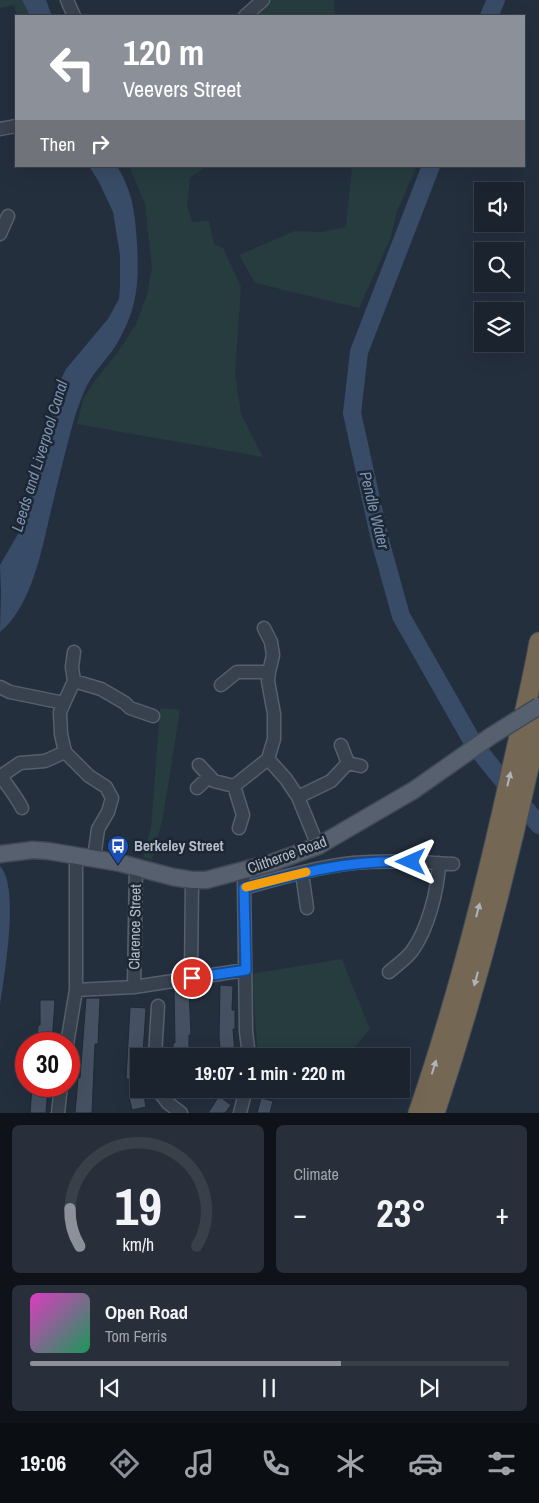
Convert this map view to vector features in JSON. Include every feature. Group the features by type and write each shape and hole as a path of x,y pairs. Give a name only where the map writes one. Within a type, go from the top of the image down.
{"highway":[{"path":"418,1113 458,988 502,811 539,642"},
{"path":"435,1113 473,992 496,907 530,766 539,720"}],"main road":[{"name":"Clitheroe Road","path":"5,854 40,850 76,855 192,880 206,880 243,871 318,846 414,790 491,736 539,706"}],"street":[{"path":"67,0 74,15"},
{"path":"246,15 262,0"},
{"path":"0,129 15,126"},
{"path":"0,234 8,216"},
{"path":"234,786 268,759 274,738 274,714 268,681 273,655 264,628"},
{"path":"74,652 72,667 74,681 60,712 60,734 65,752 88,776 106,787 112,798 108,812 98,829 94,858"},
{"path":"221,685 237,672 269,672"},
{"path":"74,681 101,689 130,708 153,716"},
{"path":"0,687 10,692 64,703"},
{"path":"341,745 348,763"},
{"path":"22,808 1,776 20,763 45,761 65,752"},
{"path":"268,759 286,779 298,798 318,846"},
{"path":"298,798 331,782 348,763"},
{"path":"348,763 361,766"},
{"path":"199,764 214,781 234,786"},
{"path":"196,788 209,777"},
{"path":"234,786 243,815 239,828"},
{"path":"69,1032 76,990 76,855"},
{"name":"Clitheroe Road","path":"244,888 302,873 352,863 398,861 454,864"},
{"path":"390,972 412,952 420,937 438,883 439,863"},
{"name":"Clarence Street","path":"134,987 136,867"},
{"path":"243,871 246,1031 248,1048"},
{"path":"302,873 307,908"},
{"path":"192,880 192,978"},
{"path":"76,990 134,987 246,970"},
{"path":"155,1048 158,1006"},
{"path":"58,1113 60,1097"},
{"path":"164,1098 181,1113"},
{"path":"240,1113 244,1098"}],"green space":[{"path":"0,0 22,0 30,15 17,15 14,5 0,8"},
{"path":"269,0 334,0 335,15 252,15"},
{"path":"129,167 206,167 190,178 187,204 192,222 209,221 214,244 223,248 241,287 235,373 241,414 263,457 77,424 83,399 136,324 147,295 152,267 145,204"},
{"path":"352,167 417,167 397,211 391,237 359,308 255,283 239,255 295,231 323,232 346,227"},
{"path":"160,708 180,710 163,817 152,860 143,857 151,828"},
{"path":"342,959 370,1029 354,1048 257,1048 252,975"}],"water":[{"path":"22,0 46,0 52,15 30,15"},
{"path":"90,167 118,167 130,194 138,256 134,302 127,325 118,342 92,377 82,396 69,437 36,572 21,606 12,620 0,632 0,565 18,534 59,383 66,369 108,319 119,299 120,255 113,212"},
{"path":"0,866 6,877 10,911 7,954 0,1005"}],"building":[{"path":"220,985 233,986 232,1010 235,1010 235,1029 233,1029 235,1048 220,1048"},
{"path":"189,988 191,1035 189,1035 189,1048 173,1048 173,1043 175,1043 174,989"},
{"path":"86,998 100,998 98,1044 95,1044 92,1113 75,1113 76,1097 80,1097"},
{"path":"40,1000 55,1000 53,1032 38,1032 38,1025 40,1025"},
{"path":"130,1007 146,1008 143,1048 130,1048 130,1079 126,1079"},
{"path":"128,1092 130,1092 130,1098 144,1098 146,1107 132,1110"},
{"path":"31,1097 47,1097 46,1113 30,1113"},
{"path":"218,1098 222,1098 231,1105 225,1113 208,1113"},
{"path":"261,1098 273,1101 270,1113 257,1113"}],"waterway":[{"name":"Pendle Water","path":"489,15 496,0"},
{"name":"Pendle Water","path":"431,167 359,352 352,413 381,544 401,616 475,746 539,825"}],"slow traffic":[{"path":"246,887 306,872"}],"place":[{"name":"Berkeley Street","path":"118,865"}],"route":[{"path":"192,978 246,970 244,888 289,876 352,863 411,862"}],"water label":[{"name":"Leeds and Liverpool Canal","path":"39,456"}]}
